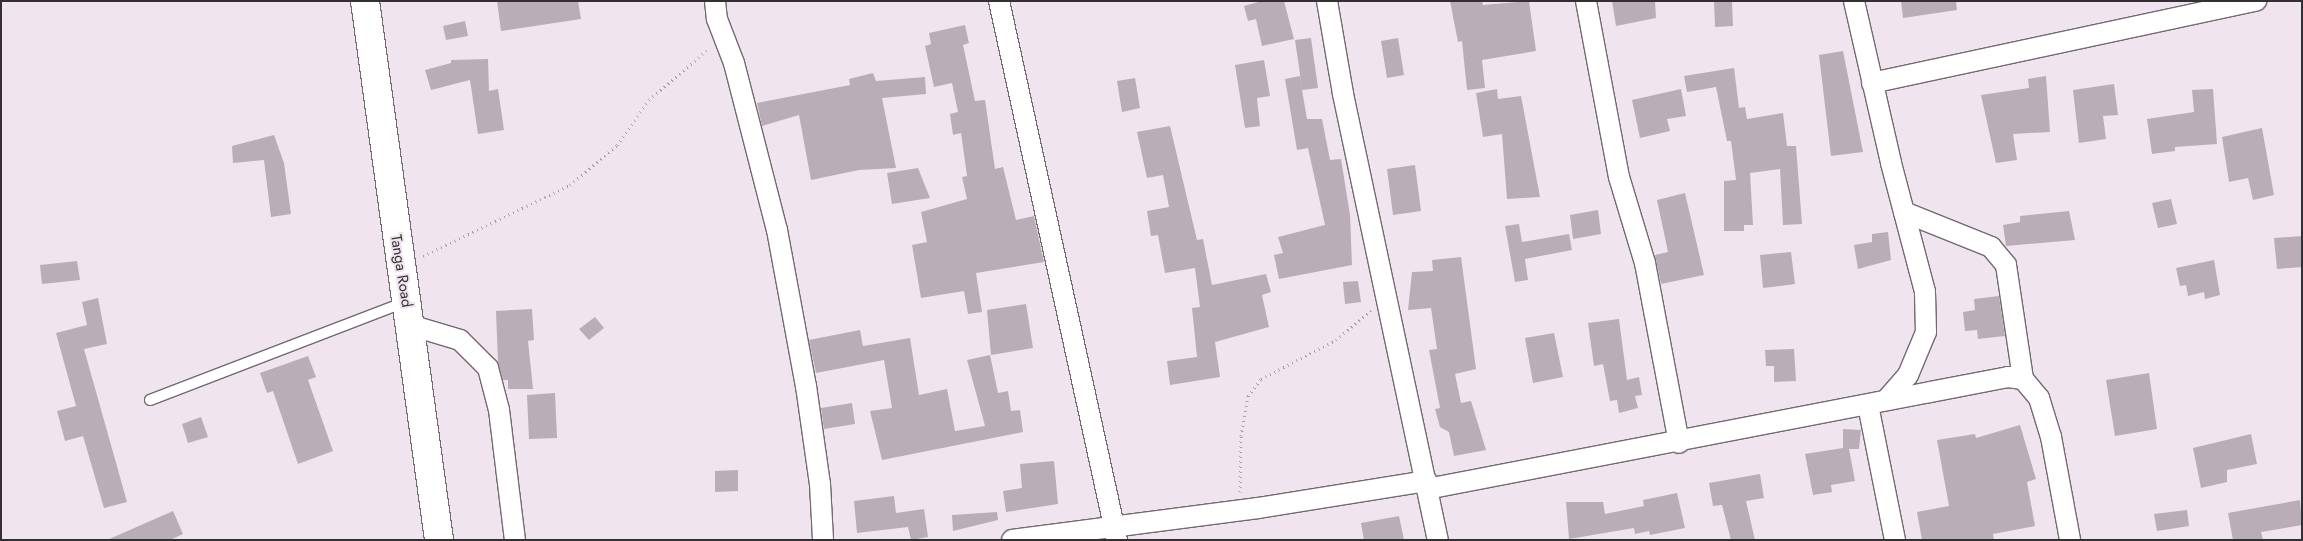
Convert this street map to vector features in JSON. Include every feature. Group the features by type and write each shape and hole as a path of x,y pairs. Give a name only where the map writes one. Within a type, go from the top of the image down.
{"highway":[{"name":"Tanga Road","path":"365,1 400,269 439,540"}],"street":[{"path":"715,1 723,34 744,97 777,230 807,396 820,484 823,540"},
{"path":"999,1 1115,533"},
{"path":"1327,1 1438,540"},
{"path":"1586,1 1619,177 1645,263 1679,443"},
{"path":"1854,1 1872,83 1926,292 1926,332 1908,375 1877,403"},
{"path":"1872,83 2256,1"},
{"path":"1904,212 1991,248 2006,265 2023,379 2039,398 2045,416 2070,540"},
{"path":"407,313 460,340 488,368 499,410 515,540"},
{"path":"1012,540 1115,533 1238,511 1427,485 1679,443 2008,377 2023,379"},
{"path":"1877,403 1895,540"}],"lane":[{"path":"150,400 407,313"}],"path":[{"path":"400,269 570,185 617,145 649,100 693,65 723,34"},
{"path":"1238,511 1241,436 1248,396 1261,379 1336,340 1387,297"}],"building":[{"path":"497,1 578,1 581,19 501,31"},
{"path":"1262,1 1284,1 1294,39 1262,46 1256,19 1248,21 1244,6"},
{"path":"1450,1 1482,1 1483,5 1529,1 1536,51 1482,60 1485,88 1467,90 1462,41 1458,42"},
{"path":"1612,1 1655,1 1656,18 1616,26"},
{"path":"1714,1 1732,1 1733,26 1715,27"},
{"path":"1901,1 1956,1 1957,10 1903,18"},
{"path":"465,21 468,36 446,40 443,26"},
{"path":"965,25 969,43 963,45 975,101 985,100 995,169 1003,167 1016,220 1034,216 1044,262 976,273 982,312 968,314 964,291 921,298 912,245 927,242 921,212 967,199 962,177 967,176 961,133 953,135 950,114 958,112 952,83 934,87 925,46 931,44 929,33"},
{"path":"1311,38 1318,88 1302,90 1307,119 1322,119 1330,160 1341,159 1350,215 1352,265 1279,279 1274,255 1283,253 1278,237 1325,225 1308,148 1297,150 1285,79 1300,76 1302,88 1295,40"},
{"path":"1398,38 1404,75 1387,78 1381,41"},
{"path":"1843,51 1863,152 1831,156 1819,55"},
{"path":"488,59 489,91 498,89 504,130 478,134 470,80 431,90 425,70 451,63 451,60"},
{"path":"1264,60 1270,96 1257,98 1260,126 1245,128 1235,65"},
{"path":"1734,68 1739,108 1745,107 1747,119 1783,113 1787,146 1796,146 1802,224 1783,225 1780,169 1750,173 1753,225 1744,225 1744,231 1724,231 1724,181 1736,180 1731,141 1727,141 1716,87 1687,92 1684,76"},
{"path":"873,73 876,81 925,77 926,94 882,98 896,168 859,170 811,180 799,115 762,126 757,103 850,85 849,79"},
{"path":"2046,76 2050,132 2013,134 2017,160 1996,163 1981,95 2029,88 2028,79"},
{"path":"1135,78 1140,108 1122,112 1117,81"},
{"path":"2114,84 2118,115 2103,116 2106,139 2079,143 2073,90"},
{"path":"1497,89 1498,99 1521,96 1540,197 1507,199 1502,134 1483,137 1476,93"},
{"path":"1681,89 1686,116 1667,119 1670,131 1640,138 1632,100"},
{"path":"2213,89 2217,144 2175,147 2175,151 2152,154 2147,119 2194,112 2192,90"},
{"path":"1170,126 1197,240 1203,239 1212,285 1266,274 1271,292 1262,295 1269,327 1215,342 1220,377 1170,385 1167,361 1197,357 1192,308 1200,307 1195,268 1165,273 1158,235 1151,236 1147,211 1169,207 1163,175 1147,178 1137,132"},
{"path":"2262,128 2274,195 2253,200 2248,178 2229,182 2222,137"},
{"path":"274,135 284,163 291,214 271,217 264,160 233,163 232,146"},
{"path":"1415,165 1421,211 1393,215 1387,169"},
{"path":"918,168 930,198 892,204 887,173"},
{"path":"1685,193 1704,275 1661,284 1655,255 1668,252 1657,200"},
{"path":"2171,199 2177,224 2158,228 2152,203"},
{"path":"1598,210 1601,234 1573,239 1570,215"},
{"path":"2069,211 2075,240 2006,246 2003,225 2020,222 2020,216"},
{"path":"1519,224 1522,242 1569,234 1572,250 1525,259 1528,280 1515,282 1505,226"},
{"path":"1888,232 1891,260 1858,269 1854,245 1872,242 1872,234"},
{"path":"2302,236 2302,267 2277,269 2274,238"},
{"path":"1791,252 1795,284 1763,288 1760,255"},
{"path":"1461,257 1476,369 1455,374 1461,403 1471,401 1486,450 1454,456 1449,432 1440,427 1435,409 1440,408 1429,350 1437,349 1431,308 1408,310 1412,272 1433,271 1432,260"},
{"path":"2214,260 2220,295 2205,299 2204,292 2188,296 2186,285 2180,286 2176,268"},
{"path":"77,261 80,280 42,284 40,265"},
{"path":"1358,281 1361,302 1345,304 1343,282"},
{"path":"1999,296 2005,336 1978,339 1977,330 1965,331 1963,312 1975,310 1974,299"},
{"path":"98,298 107,344 84,349 127,502 104,508 83,436 65,441 57,411 76,406 56,333 87,325 82,302"},
{"path":"1026,304 1033,348 991,355 987,310"},
{"path":"532,309 534,340 528,341 533,389 508,389 508,380 503,380 498,363 496,311"},
{"path":"595,317 604,328 589,340 579,329"},
{"path":"1619,319 1627,380 1639,377 1642,395 1635,396 1638,408 1619,413 1617,400 1610,401 1603,364 1594,366 1588,323"},
{"path":"860,330 863,346 910,338 919,395 947,389 955,431 985,426 967,360 990,355 998,393 1008,391 1011,411 1020,410 1023,432 882,460 870,411 892,408 884,360 816,373 809,340"},
{"path":"1554,333 1563,377 1533,383 1525,338"},
{"path":"1794,349 1796,381 1774,382 1774,366 1766,366 1765,350"},
{"path":"308,356 316,377 308,380 333,451 298,464 273,391 267,393 260,373"},
{"path":"2149,373 2157,429 2115,436 2106,380"},
{"path":"555,393 557,438 529,439 527,395"},
{"path":"852,403 855,424 824,429 821,408"},
{"path":"201,417 208,437 188,443 182,424"},
{"path":"2020,425 2036,479 2027,482 2035,526 1993,534 1994,540 1922,540 1917,512 1949,506 1937,440 1975,434 1976,438"},
{"path":"1843,429 1861,430 1859,449 1849,449 1855,481 1831,485 1832,492 1813,495 1805,454 1843,448"},
{"path":"2251,434 2257,464 2227,470 2227,482 2201,488 2193,448"},
{"path":"1054,461 1058,504 1006,512 1003,491 1022,488 1020,464"},
{"path":"738,470 738,491 715,492 715,471"},
{"path":"1760,474 1764,498 1746,501 1755,540 1731,540 1722,505 1713,506 1709,483"},
{"path":"1677,493 1685,528 1650,535 1649,531 1635,534 1634,528 1569,539 1566,502 1603,502 1605,514 1644,506 1643,500"},
{"path":"894,496 896,513 924,509 928,537 911,540 908,527 857,533 854,501"},
{"path":"2300,500 2302,525 2261,532 2263,540 2233,540 2228,513"},
{"path":"2187,510 2189,526 2157,531 2154,514"},
{"path":"173,511 183,534 170,540 107,540"},
{"path":"997,512 998,520 953,531 952,515"},
{"path":"1399,516 1404,540 1364,540 1361,523"}]}
